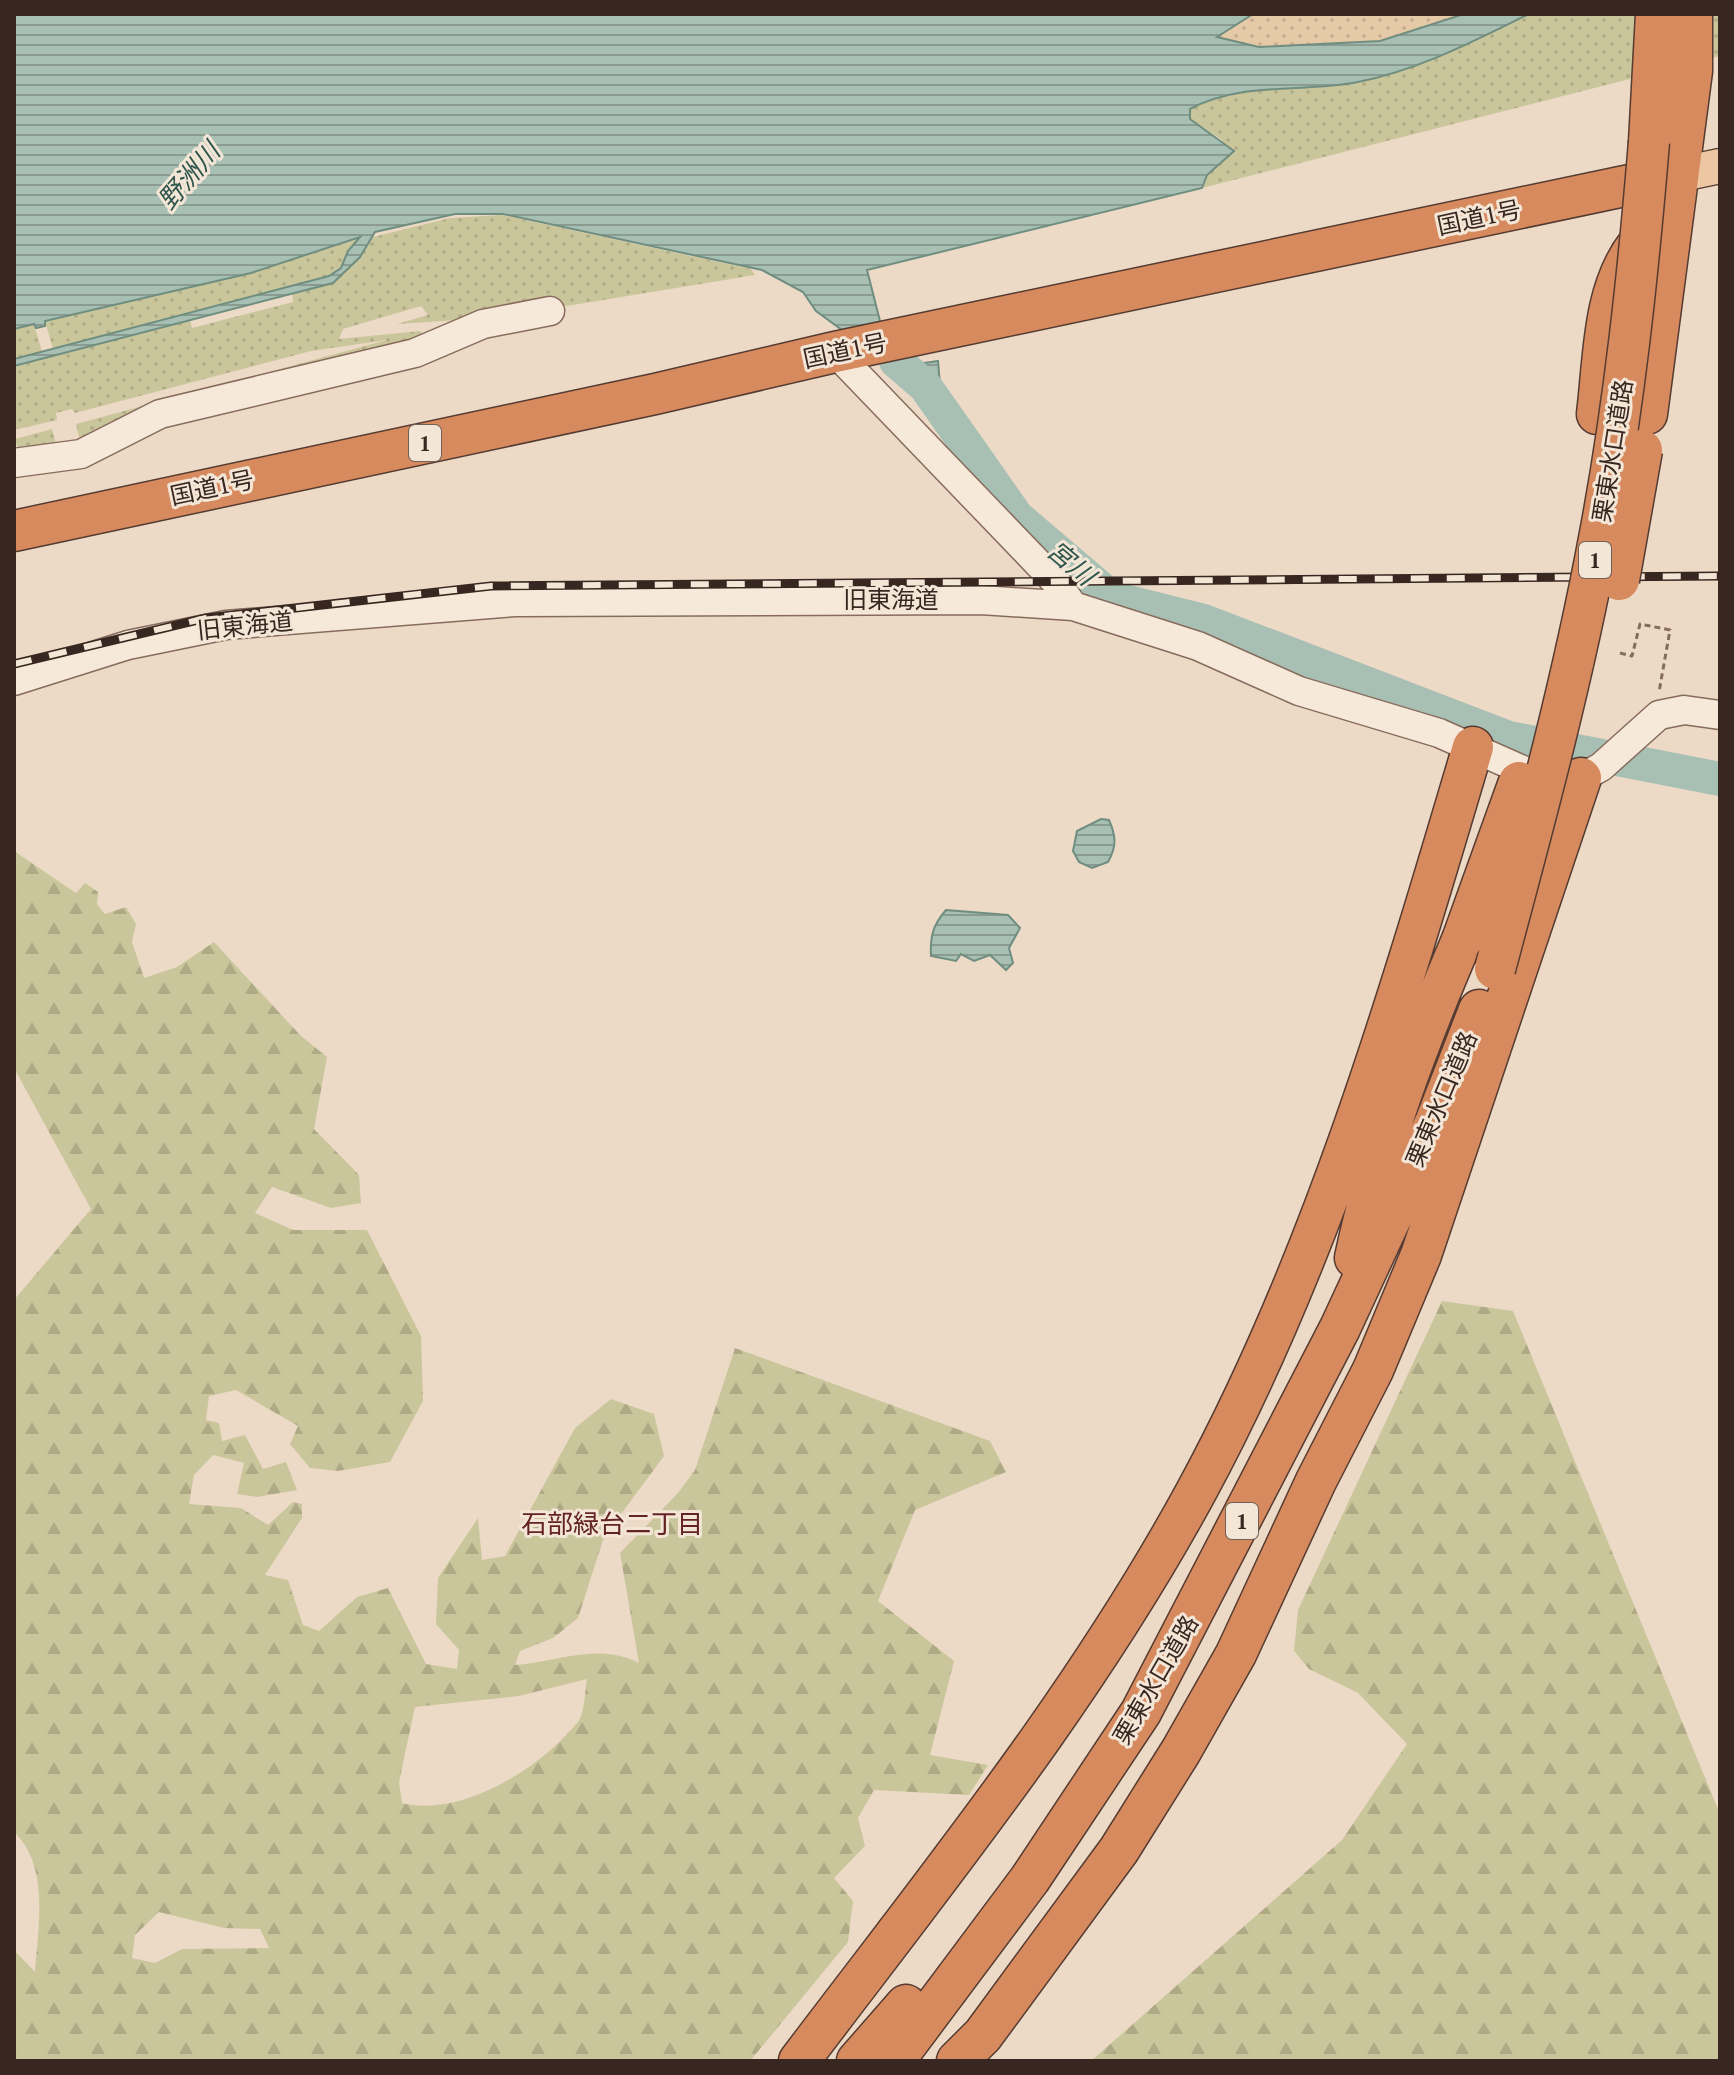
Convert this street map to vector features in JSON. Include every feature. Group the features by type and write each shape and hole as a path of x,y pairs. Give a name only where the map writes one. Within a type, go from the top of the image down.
{"highway":[{"name":"栗東水口道路","path":"894,2061 1030,1879 1141,1712 1340,1328 1435,1123 1495,969 1549,768 1600,538 1633,324 1656,14"},
{"name":"1","path":"1495,969 1588,723 1631,518 1692,71 1692,14"},
{"name":"1","path":"1340,1328 1366,1204 1420,1039 1462,940 1511,810 1539,708 1562,606 1597,414 1611,305 1623,263 1655,221 1677,175"},
{"name":"国道1号","path":"14,531 655,394 844,350 1677,175"},
{"path":"799,2061 1060,1714 1131,1603 1197,1490 1248,1388 1293,1284 1389,1030 1456,740"},
{"path":"957,2061 983,2035 1119,1850 1236,1654 1316,1481 1373,1370 1421,1255 1591,773"},
{"path":"857,2061 958,1946 1141,1712"},
{"path":"940,2061 1065,1879 1141,1712"}],"main road":[{"path":"1677,175 1720,166"}],"street":[{"path":"14,463 81,454 160,414 415,353 483,324 550,311"},
{"path":"844,350 1057,583 1073,606"},
{"name":"旧東海道","path":"14,681 128,645 226,625 515,602 894,599 1073,606 1198,646 1299,691 1456,740 1552,783 1591,773"},
{"path":"1591,773 1648,718 1684,710 1720,715"}],"path":[{"path":"1620,653 1632,656 1640,624 1670,630 1648,718"}],"green space":[{"path":"1529,14 1720,14 1720,56 1202,188 1222,140 1190,119 1189,109 1222,97 1407,58 1470,39"},
{"path":"502,215 751,269 755,275 573,305 459,320 397,324 428,315 421,306 343,329 339,339 420,331 423,334 420,338 80,441 76,424 387,340 311,351 75,413 72,409 56,413 57,420 14,430 14,366 190,320 192,328 293,302 292,293 337,278 367,240 373,237 450,218"},
{"path":"361,236 352,245 341,268 329,276 53,349 45,321 251,273"},
{"path":"34,324 42,352 14,359 14,329"},
{"path":"52,429 58,451 20,456 15,439"},
{"path":"14,851 76,893 85,883 98,892 97,904 105,914 126,907 136,924 132,942 144,978 177,967 214,942 300,1035 327,1057 314,1129 359,1175 361,1203 331,1208 272,1187 255,1213 293,1230 367,1230 421,1336 423,1401 390,1462 338,1471 310,1468 290,1444 298,1426 236,1390 209,1396 206,1420 219,1423 222,1441 245,1435 263,1469 286,1462 297,1490 257,1497 237,1494 244,1463 213,1455 194,1475 189,1504 241,1508 268,1525 293,1502 302,1504 302,1518 265,1575 288,1580 303,1625 319,1631 357,1597 388,1588 426,1664 457,1669 459,1650 436,1624 438,1578 478,1518 482,1560 505,1556 575,1428 611,1399 654,1414 664,1456 604,1537 578,1618 553,1638 520,1651 515,1665 593,1654 624,1657 639,1663 620,1553 678,1493 695,1470 735,1348 990,1441 1006,1472 915,1510 878,1601 954,1661 930,1755 988,1765 969,1795 874,1790 858,1818 865,1846 834,1878 853,1901 848,1942 750,2061 14,2061 14,1950 35,1972 39,1898 33,1862 14,1832 14,1300 91,1209 14,1068","holes":["587,1679 579,1721 533,1764 469,1798 423,1806 402,1803 399,1782 415,1707 519,1696","159,1912 224,1928 260,1929 269,1948 182,1949 155,1963 132,1958 135,1935"]},
{"path":"1442,1301 1513,1311 1720,1814 1720,2061 1091,2061 1342,1840 1407,1744 1358,1693 1309,1669 1294,1651 1298,1610"}],"sand":[{"path":"1253,14 1464,14 1380,41 1259,47 1216,37"}],"water":[{"name":"野洲川","path":"14,14 1253,14 1217,37 1259,47 1380,41 1464,14 1529,14 1446,54 1381,77 1337,85 1251,91 1210,100 1190,109 1190,119 1234,151 1207,175 1202,188 867,270 880,321 918,364 938,361 940,385 924,397 883,360 816,311 803,292 762,270 503,214 455,214 375,232 360,257 333,283 14,366 14,359 329,276 341,268 348,251 360,237 251,273 45,321 45,326 36,328 34,324 14,329"},
{"path":"1101,819 1109,820 1114,846 1108,862 1092,868 1079,862 1073,851 1077,831"},
{"path":"946,910 1008,915 1020,928 1009,948 1013,963 1006,970 990,955 974,961 961,954 956,961 931,956 933,931"}],"waterway":[{"name":"宮川","path":"896,361 925,386 1017,517 1112,598 1204,621 1509,738 1720,779"}],"railway":[{"path":"14,664 206,618 491,586 1720,576"}],"district":[{"name":"石部緑台二丁目","path":"612,1524"}]}
